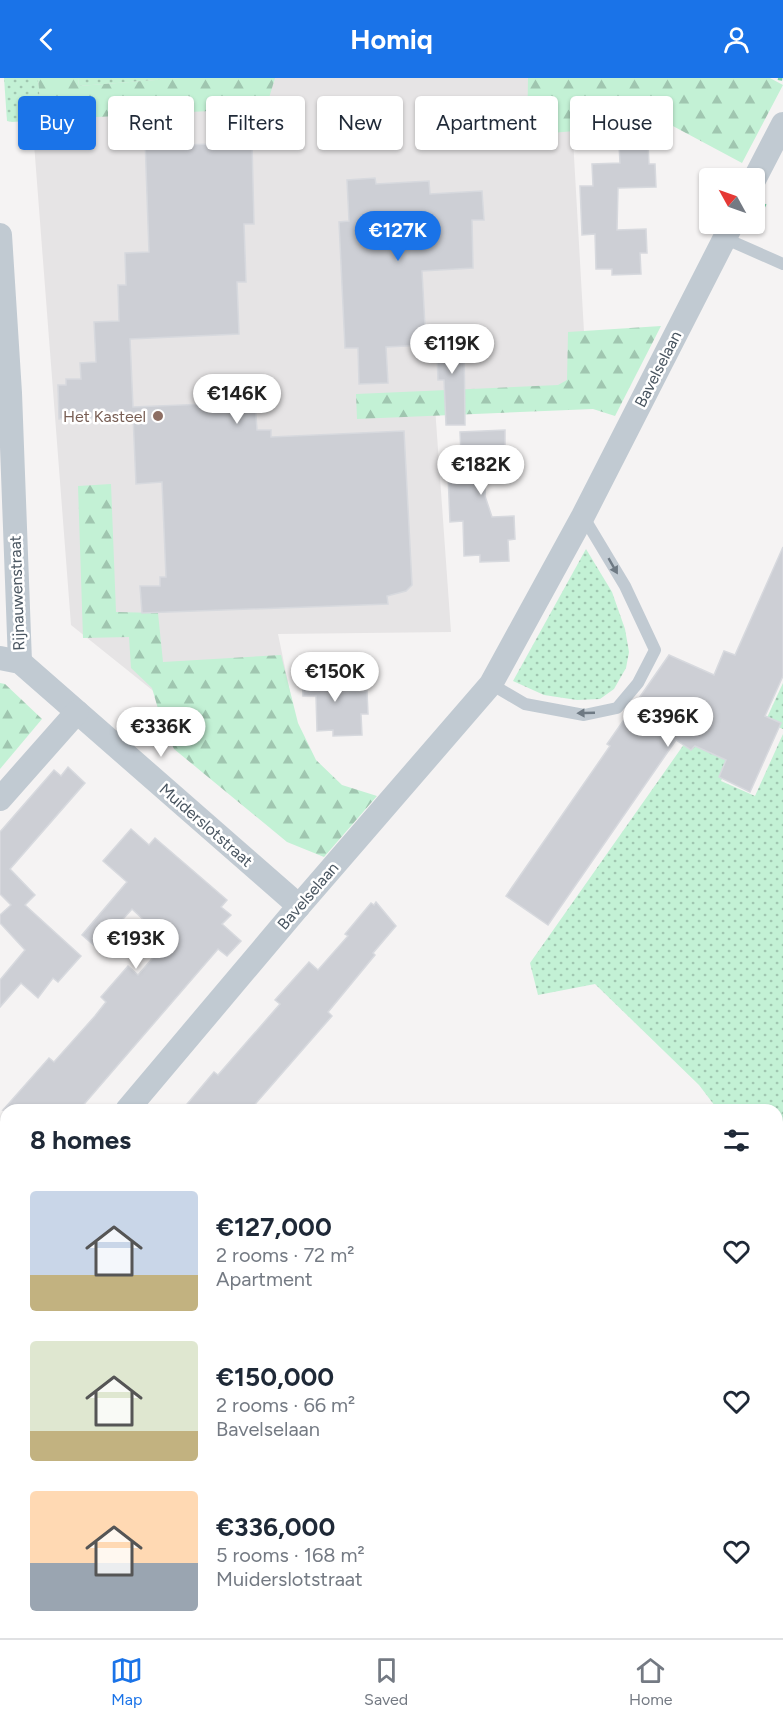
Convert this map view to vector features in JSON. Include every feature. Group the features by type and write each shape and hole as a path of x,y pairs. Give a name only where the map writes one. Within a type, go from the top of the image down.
{"street":[{"path":"760,168 783,124"},
{"name":"Bavelselaan","path":"132,1104 491,684 583,516 726,234"},
{"name":"Rijnauwenstraat","path":"0,235 10,660"},
{"name":"Muiderslotstraat","path":"10,660 77,712 299,906"},
{"path":"0,799 77,712"}],"lane":[{"path":"733,234 783,264"},
{"path":"491,684 525,704 585,715 617,708 638,683 655,650 624,586 583,516"}],"path":[{"path":"778,78 783,79"}],"shaded area":[{"path":"29,78 609,78 608,96 570,96 570,150 574,150 588,402 435,407 451,632 278,634 317,822 71,625 35,150 96,150 96,96 30,96"}],"green space":[{"path":"4,78 38,78 40,96 18,96 18,122 7,121"},
{"path":"38,78 78,78 79,86 181,78 275,78 270,96 206,96 206,111 194,112 194,96 108,96 108,116 96,117 96,96 40,96"},
{"path":"78,78 181,78 79,86"},
{"path":"528,78 770,78 783,85 742,163 673,126 673,96 570,96 570,131 558,132 558,96 528,96"},
{"path":"661,326 615,416 593,409 357,419 356,394 558,385 567,380 568,332"},
{"path":"111,484 116,612 158,613 163,662 281,655 298,723 316,760 342,785 377,796 324,857 287,842 174,749 163,726 152,688 131,668 129,637 83,638 78,486"},
{"path":"586,549 612,592 625,629 629,652 626,668 614,689 600,699 577,700 544,695 513,681"},
{"path":"0,683 5,684 42,719 0,769"},
{"path":"783,683 783,729 765,722"},
{"path":"783,734 783,1104 713,1104 699,1085 595,984 538,995 530,963 687,740 731,760 721,781 755,796"}],"building":[{"path":"206,144 206,150 252,150 254,224 244,224 246,282 237,282 239,334 130,339 133,407 255,402 257,430 271,430 271,437 404,431 412,585 406,591 387,596 388,604 142,613 140,586 160,586 160,577 166,577 162,482 136,484 133,416 59,419 58,385 66,385 66,379 81,379 80,363 96,362 94,322 119,321 118,285 126,285 125,253 149,252 145,150 194,150 194,145"},
{"path":"619,150 648,150 649,164 655,164 656,187 618,188 617,230 646,229 647,253 640,253 641,274 612,275 612,269 596,269 595,234 582,235 580,186 593,186 592,164 620,163"},
{"path":"375,178 376,184 429,181 430,194 482,191 484,220 472,220 473,268 422,271 426,345 386,347 388,383 359,384 358,348 345,348 339,222 349,221 347,180"},
{"path":"436,329 454,329 455,339 464,338 465,425 446,425 444,380 438,380"},
{"path":"505,430 505,452 512,451 513,475 486,476 485,496 492,517 514,516 515,539 508,540 509,561 480,562 480,555 464,556 463,521 450,522 448,474 462,476 460,432"},
{"path":"783,547 783,676 765,716 781,723 750,792 719,777 726,760 695,746 691,750 676,740 548,925 506,896 610,746 607,744 669,655 714,675 724,651 735,655"},
{"path":"337,670 339,692 367,691 368,714 361,714 362,735 333,736 333,730 317,731 316,696 303,696 302,671"},
{"path":"68,767 85,783 10,869 35,895 25,905 81,956 58,982 53,978 38,998 21,983 0,1007 0,980 25,950 0,923 0,915 11,905 0,894 0,832 54,770 61,776"},
{"path":"131,829 149,845 155,838 227,900 221,907 231,915 222,924 241,941 227,956 218,949 84,1104 8,1104 49,1058 54,1062 95,1016 106,1002 101,997 128,966 138,975 164,945 156,938 159,934 132,909 97,948 82,935 127,882 103,861"},
{"path":"376,902 396,926 328,1012 332,1016 255,1104 187,1104 214,1072 218,1075 280,1004 275,1000 309,962 318,970 348,936 345,934 371,903 374,905"}],"place":[{"name":"Het Kasteel","path":"158,416"}]}
